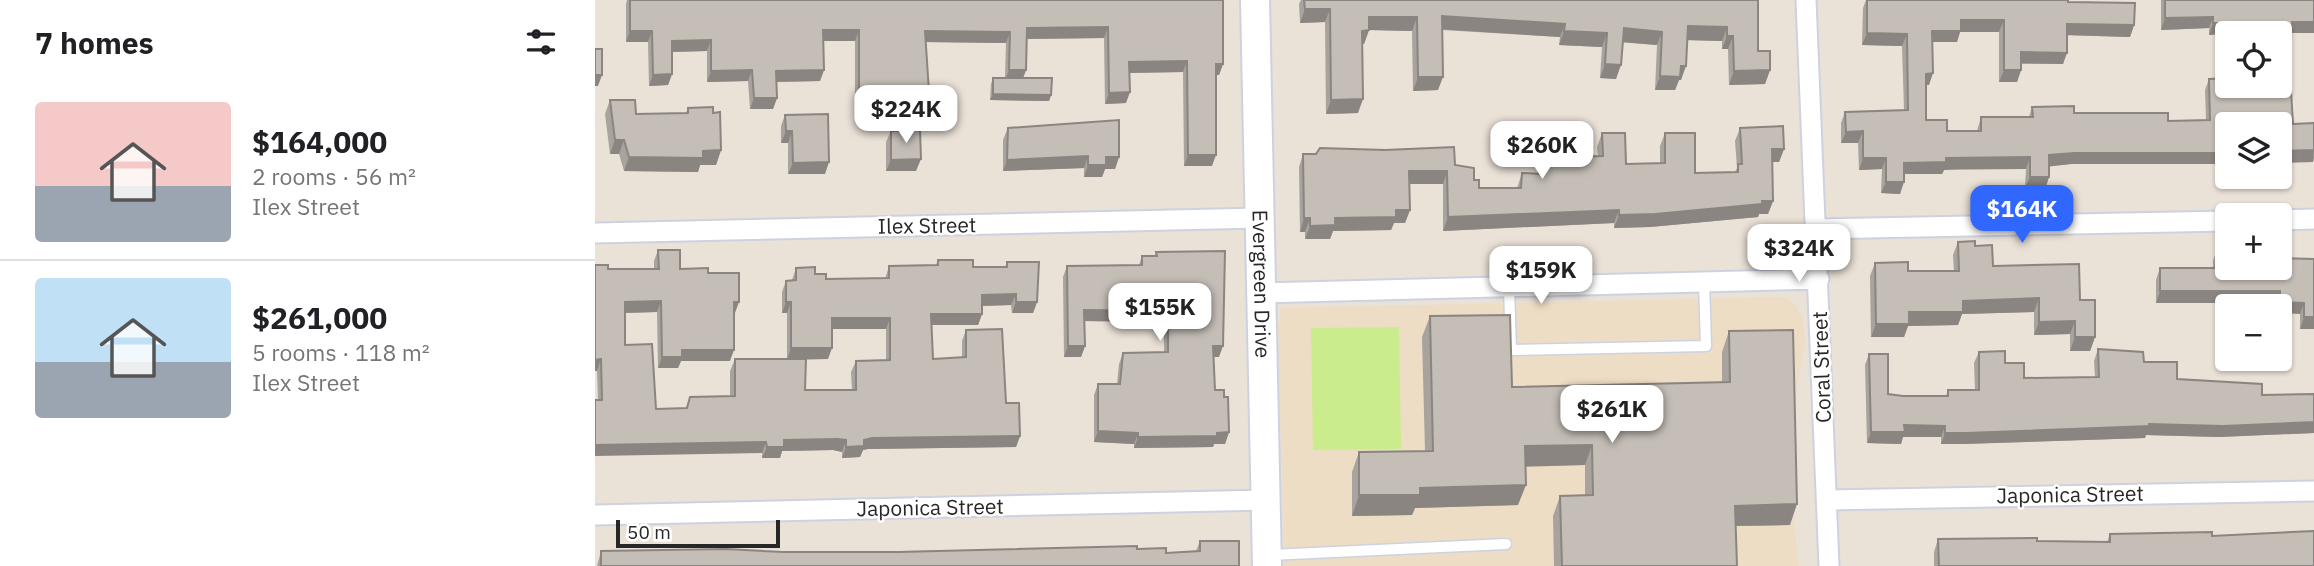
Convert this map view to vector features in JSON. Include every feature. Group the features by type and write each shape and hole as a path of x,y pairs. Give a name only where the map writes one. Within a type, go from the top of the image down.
{"street":[{"name":"Evergreen Drive","path":"1255,0 1267,560"},
{"name":"Coral Street","path":"1806,0 1829,566"},
{"name":"Ilex Street","path":"595,233 1260,218"},
{"path":"2292,220 2314,219"},
{"path":"1816,229 2215,221"},
{"path":"1262,293 1819,279"},
{"name":"Japonica Street","path":"1827,500 2314,491"},
{"name":"Japonica Street","path":"595,515 1266,500"}],"lane":[{"path":"1509,287 1511,350 1706,346 1704,281"},
{"path":"1267,560 1506,544"}],"shaded area":[{"path":"1786,297 1796,306 1803,319 1805,342 1795,396 1794,522 1799,566 1284,566 1278,328 1281,308"}],"green space":[{"path":"1399,327 1401,449 1313,450 1311,328"}],"building":[{"path":"630,0 1223,0 1223,64 1216,64 1216,155 1188,155 1187,61 1129,62 1130,92 1109,93 1108,27 1027,28 1026,70 1009,70 1010,32 925,31 929,92 859,91 859,30 823,30 824,70 776,71 777,98 754,98 752,70 711,71 711,40 672,41 672,74 653,75 652,31 630,31"},
{"path":"1304,0 1758,0 1758,51 1770,51 1770,70 1734,71 1733,36 1727,36 1727,27 1688,26 1686,66 1681,66 1680,77 1660,76 1662,32 1624,28 1621,65 1605,64 1607,33 1564,31 1565,24 1442,16 1443,77 1418,77 1417,17 1369,17 1369,30 1362,31 1363,99 1331,100 1330,9 1305,9"},
{"path":"1867,0 2068,0 2135,3 2134,25 2067,24 2067,53 2021,52 2021,70 2004,70 2004,20 1961,20 1961,31 1932,31 1933,73 1926,74 1926,120 1947,120 1947,131 1981,131 1981,117 2033,117 2032,107 2074,106 2074,113 2168,113 2168,121 2210,120 2209,79 2215,79 2215,98 2291,98 2293,124 2314,123 2314,150 2292,151 2292,112 2215,112 2215,153 2049,155 2049,177 2030,177 2030,157 1946,158 1946,162 1904,163 1904,182 1886,182 1886,158 1863,158 1863,131 1846,132 1845,112 1908,110 1907,34 1867,33"},
{"path":"2165,0 2314,0 2314,22 2213,23 2213,17 2165,18"},
{"path":"595,49 602,49 602,75 595,75"},
{"path":"993,78 1052,78 1051,95 993,94"},
{"path":"610,100 635,100 636,114 688,113 688,108 713,107 713,113 720,112 721,150 703,151 703,158 629,157 624,140 615,140"},
{"path":"828,114 829,162 793,163 792,131 786,131 785,115"},
{"path":"1119,120 1119,157 1106,157 1106,165 1088,165 1088,156 1007,160 1008,128"},
{"path":"1783,126 1784,149 1772,149 1773,201 1762,201 1762,204 1655,214 1619,215 1619,210 1448,217 1447,171 1409,171 1410,210 1396,210 1396,217 1335,218 1335,225 1310,226 1310,218 1304,218 1303,154 1316,154 1320,148 1385,150 1454,147 1455,165 1474,168 1474,180 1479,180 1479,188 1521,188 1522,173 1543,174 1543,144 1564,143 1564,157 1603,156 1602,133 1625,133 1626,164 1665,163 1665,133 1695,133 1695,173 1738,172 1738,164 1742,164 1740,128"},
{"path":"920,130 921,159 891,160 891,131"},
{"path":"1975,241 1975,246 1992,245 1993,266 2079,264 2080,300 2095,300 2095,337 2075,337 2075,321 2039,322 2039,298 1963,301 1963,312 1909,312 1909,324 1876,324 1875,263 1908,262 1908,271 1959,271 1958,242"},
{"path":"658,250 680,250 680,269 708,268 708,273 739,273 739,302 734,302 734,350 682,350 682,357 662,357 661,301 625,302 625,345 652,344 656,409 687,408 690,397 735,396 735,359 806,359 805,390 856,390 856,361 890,360 890,318 832,318 832,348 791,348 791,302 786,302 786,281 796,280 796,268 815,267 815,274 826,274 826,279 889,278 889,266 938,265 938,260 973,260 973,267 1007,267 1007,262 1039,262 1037,302 1016,302 1016,294 982,295 982,314 931,314 933,359 966,357 966,330 1002,329 1006,403 1019,403 1020,436 872,438 864,440 864,446 846,447 846,440 837,439 784,440 784,447 767,447 766,442 595,445 595,400 602,400 601,359 595,360 595,265 608,265 608,269 659,269"},
{"path":"1225,251 1223,346 1213,346 1215,390 1224,390 1224,397 1228,397 1229,432 1217,433 1217,436 1138,437 1138,433 1098,431 1098,384 1120,384 1123,353 1168,352 1168,311 1084,310 1085,346 1068,346 1067,266 1142,265 1142,256 1157,256 1156,252"},
{"path":"2292,258 2314,259 2314,317 2304,317 2304,303 2292,302 2292,294 2280,294 2280,291 2160,291 2160,268 2215,268 2215,280 2292,280"},
{"path":"1510,315 1512,387 1730,382 1729,331 1793,330 1797,504 1735,506 1737,566 1562,566 1560,496 1593,495 1592,445 1525,446 1526,485 1420,488 1420,495 1359,495 1359,452 1433,451 1430,316"},
{"path":"2098,349 2143,352 2144,362 2177,362 2177,379 2262,384 2262,395 2314,394 2314,422 2223,426 2149,424 1966,433 1945,433 1945,426 1904,425 1905,432 1871,432 1869,354 1888,354 1888,394 1948,396 1948,390 1979,390 1979,352 2005,351 2005,363 2024,363 2024,378 2099,377"},
{"path":"2314,531 2314,566 1939,566 1938,539 2037,538 2037,541 2110,542 2110,534 2212,532 2212,536"},
{"path":"1200,541 1239,541 1239,566 601,566 601,551 726,549 899,552 1137,546 1137,549 1166,548 1166,553 1200,551"}]}
